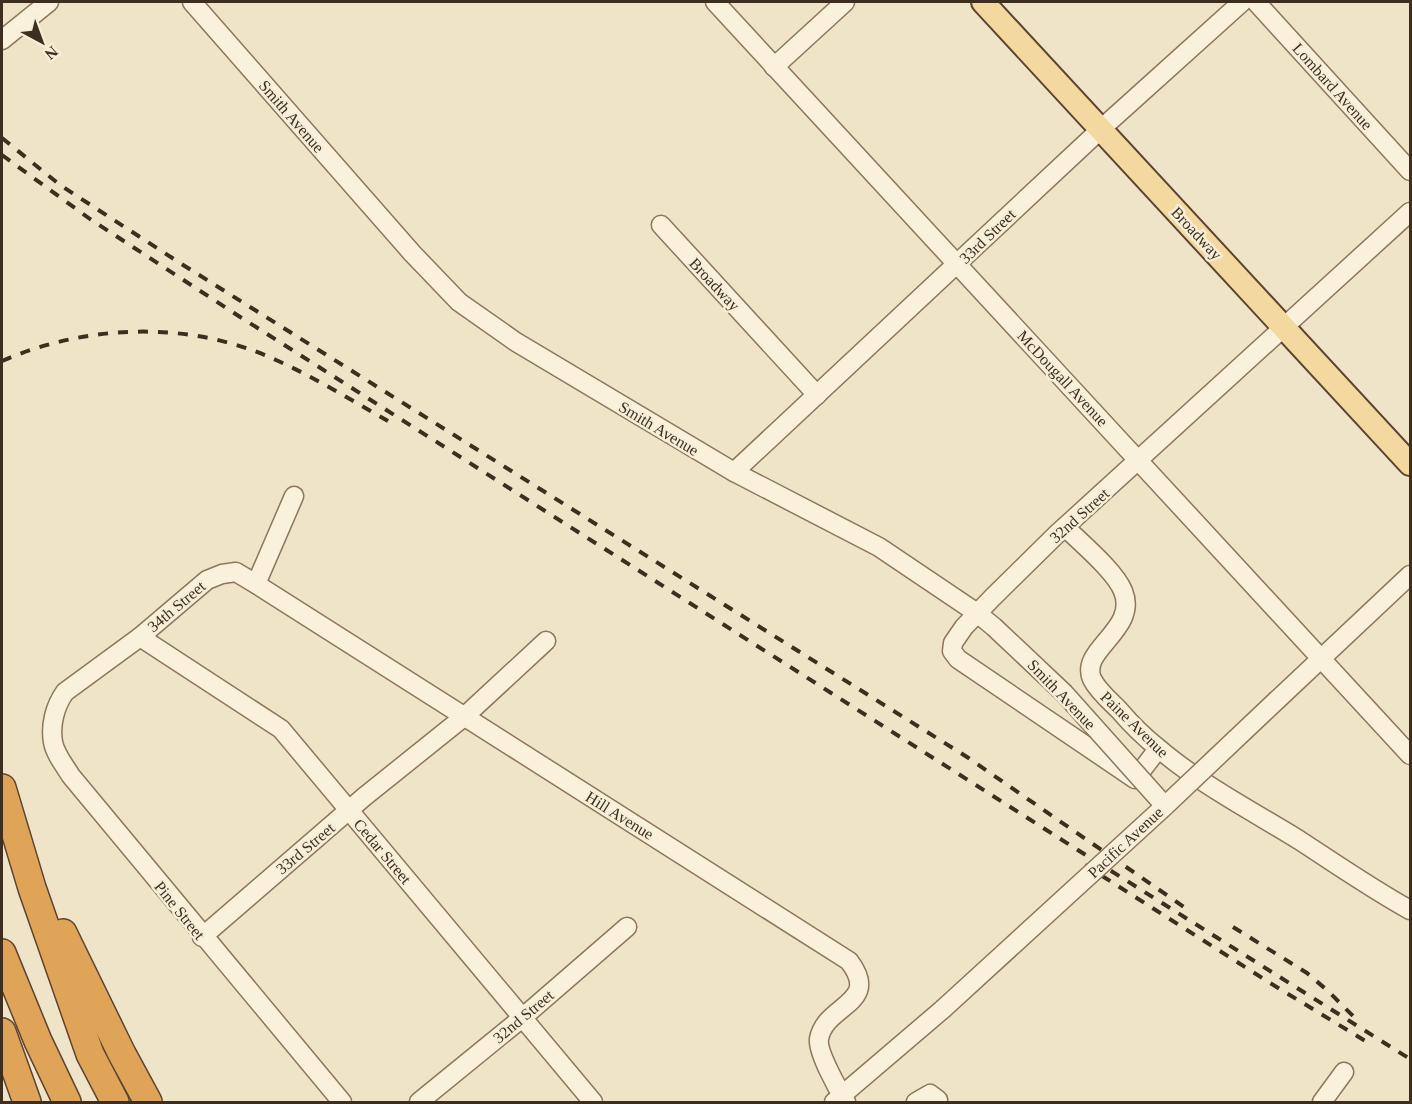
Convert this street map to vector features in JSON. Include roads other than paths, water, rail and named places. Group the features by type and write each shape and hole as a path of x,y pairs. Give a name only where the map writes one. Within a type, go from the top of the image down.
{"highway":[{"path":"2,788 32,888 90,1054 115,1102"},
{"path":"32,888 69,940 95,998 148,1102"},
{"path":"2,953 38,1041 67,1102"},
{"path":"2,1032 27,1102"}],"main road":[{"name":"Broadway","path":"983,2 1410,464"}],"street":[{"path":"2,39 49,2"},
{"name":"Smith Avenue","path":"192,2 412,252 459,302 516,342 734,472 865,539 897,558 977,613 1064,693 1165,806"},
{"name":"McDougall Avenue","path":"715,2 1410,755"},
{"path":"774,67 845,2"},
{"name":"33rd Street","path":"734,472 1101,129 1242,2"},
{"name":"Lombard Avenue","path":"1256,2 1410,171"},
{"name":"32nd Street","path":"1158,749 1135,779 958,659 952,651 953,643 977,613 1065,527 1410,212"},
{"name":"Broadway","path":"661,225 817,395"},
{"path":"256,584 294,496"},
{"name":"Paine Avenue","path":"1065,527 1111,573 1123,591 1126,604 1124,616 1117,631 1093,658 1090,668 1091,676 1097,687 1158,749 1185,769 1410,910"},
{"name":"34th Street","path":"58,702 65,692 140,637 207,580 236,572 256,584"},
{"name":"Pacific Avenue","path":"840,1100 1165,806 1410,575"},
{"name":"Hill Avenue","path":"256,584 849,961 859,974 859,990 851,1002 826,1023 819,1039 821,1055 840,1100"},
{"name":"Cedar Street","path":"140,637 281,729 593,1102"},
{"name":"33rd Street","path":"202,937 349,810 465,716 546,641"},
{"name":"Pine Street","path":"58,702 54,719 53,742 70,776 342,1102"},
{"name":"32nd Street","path":"419,1102 522,1018 627,927"},
{"path":"1322,1102 1344,1072"},
{"path":"916,1102 930,1094 938,1100"}],"railway":[{"path":"2,138 60,185 180,263 967,757 1184,907"},
{"path":"2,155 90,219 234,313 1410,1059"},
{"path":"2,361 35,349 103,334 174,333 209,338 243,347 276,360 388,421"},
{"path":"1085,865 1372,1045"},
{"path":"1233,927 1307,973 1353,1016"}]}
